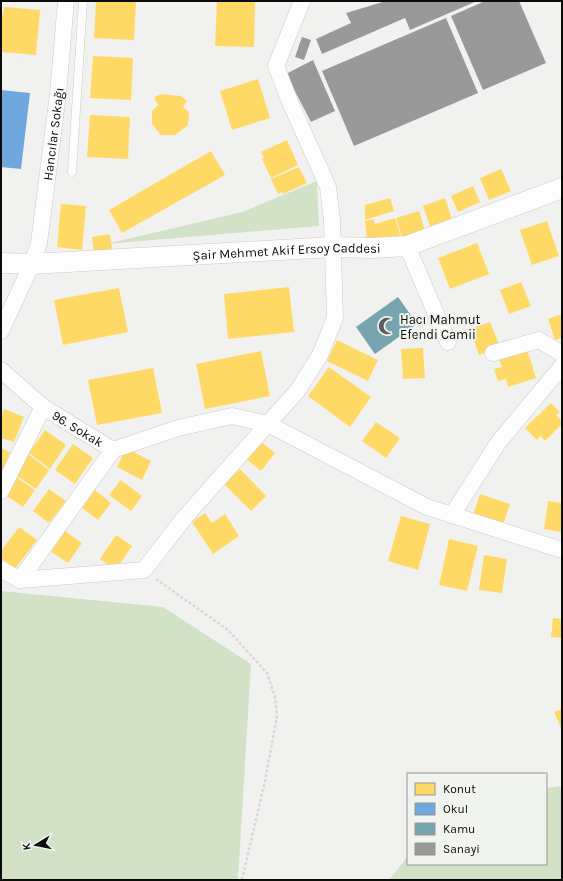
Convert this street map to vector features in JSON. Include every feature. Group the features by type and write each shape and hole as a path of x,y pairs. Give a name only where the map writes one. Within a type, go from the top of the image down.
{"street":[{"name":"Hancılar Sokağı","path":"1,331 32,264 39,243 58,94 66,1"},
{"path":"1,569 20,580 144,570 185,517 298,390 320,355 335,318 333,247 328,187 290,102 276,66 302,1"},
{"name":"Şair Mehmet Akif Ersoy Caddesi","path":"1,263 32,264 333,247 372,248 407,246 562,188"},
{"path":"407,246 448,342"},
{"path":"493,353 539,340 562,354"},
{"path":"452,515 498,443 562,366"},
{"name":"96. Sokak","path":"1,370 43,407 113,450"},
{"path":"1,491 43,407"},
{"path":"20,580 113,450 178,428 232,416 268,424 428,507 562,550"}],"lane":[{"path":"72,172 83,1"}],"path":[{"path":"144,570 228,630 267,673 269,679 277,716 265,781 242,880"}],"green space":[{"path":"317,181 319,226 106,244 242,212"},
{"path":"1,591 163,607 251,664 238,880 1,880"},
{"path":"562,786 562,880 389,880 407,857 407,865 547,865 547,788"}],"building: Konut":[{"path":"96,1 136,1 134,40 94,38"},
{"path":"217,1 255,1 254,47 215,46"},
{"path":"4,7 40,10 36,55 1,52 1,14 3,15"},
{"path":"93,56 133,58 131,100 90,98"},
{"path":"258,79 270,118 232,130 220,91"},
{"path":"162,94 181,96 187,101 183,107 189,112 188,125 175,135 161,135 152,124 152,111 158,105 154,97"},
{"path":"90,115 130,117 128,159 87,157"},
{"path":"287,140 298,165 271,178 262,159 264,158 261,152"},
{"path":"211,151 225,175 122,233 109,210"},
{"path":"299,167 307,183 283,194 282,192 278,194 271,179"},
{"path":"501,169 511,191 489,200 480,178"},
{"path":"473,186 480,202 458,212 451,196"},
{"path":"390,198 394,211 365,220 365,205"},
{"path":"445,198 453,222 431,230 423,206"},
{"path":"61,204 86,206 82,250 57,247"},
{"path":"419,211 425,231 402,238 396,218"},
{"path":"395,218 401,238 367,242 365,221 374,219 375,224"},
{"path":"547,221 559,256 532,265 520,230"},
{"path":"110,234 112,249 94,252 92,237"},
{"path":"477,243 489,274 450,289 438,258"},
{"path":"521,282 531,306 509,314 500,290"},
{"path":"289,287 294,332 228,339 224,294"},
{"path":"119,288 128,332 63,345 54,300"},
{"path":"562,314 562,338 555,340 548,319"},
{"path":"490,322 500,347 479,355 470,329"},
{"path":"337,340 378,360 368,381 327,361"},
{"path":"423,348 425,378 403,379 401,349"},
{"path":"527,349 536,378 508,387 506,379 498,381 494,369 502,367 499,359"},
{"path":"261,351 270,396 205,409 196,364"},
{"path":"329,367 371,397 350,427 308,396"},
{"path":"153,368 162,413 97,425 88,380"},
{"path":"551,403 560,412 556,415 562,421 562,424 545,441 541,436 537,440 525,428"},
{"path":"4,409 24,417 14,442 1,438 1,416"},
{"path":"376,422 400,438 386,458 362,441"},
{"path":"45,430 66,445 50,469 29,453"},
{"path":"260,441 275,453 261,471 246,459"},
{"path":"73,444 93,458 75,484 55,470"},
{"path":"1,448 10,452 1,477"},
{"path":"126,448 151,461 142,480 117,467"},
{"path":"28,454 49,470 36,489 17,476"},
{"path":"240,469 266,496 251,511 224,484"},
{"path":"16,477 35,490 23,507 4,494"},
{"path":"121,480 142,496 131,511 109,495"},
{"path":"49,489 66,501 49,523 33,511"},
{"path":"95,490 111,503 98,520 82,508"},
{"path":"480,494 510,504 503,525 473,515"},
{"path":"548,501 562,503 562,532 544,529"},
{"path":"205,513 212,523 225,514 239,536 213,554 192,522"},
{"path":"401,516 430,524 418,570 388,561"},
{"path":"19,527 37,540 15,569 1,558 1,551"},
{"path":"65,531 82,543 68,563 51,552"},
{"path":"116,535 132,546 116,570 100,559"},
{"path":"449,539 478,546 467,591 439,585"},
{"path":"484,555 507,559 502,593 479,590"},
{"path":"553,618 562,619 562,638 551,637"},
{"path":"562,709 562,728 561,728 554,712"}],"building: Okul":[{"path":"1,90 30,93 21,169 1,167"}],"building: Kamu":[{"name":"Hacı Mahmut Efendi Camii","path":"398,297 417,324 375,354 356,327"}],"building: Sanayi":[{"path":"386,1 477,1 410,30 405,18 322,54 316,39 351,23 346,13"},
{"path":"485,1 519,1 546,63 483,90 451,16"},
{"path":"446,18 478,93 354,146 322,71"},
{"path":"302,37 311,40 304,60 295,57"},
{"path":"313,60 335,111 311,122 286,74"}],"place":[{"name":"Hacı Mahmut Efendi Camii","path":"387,326"}]}
